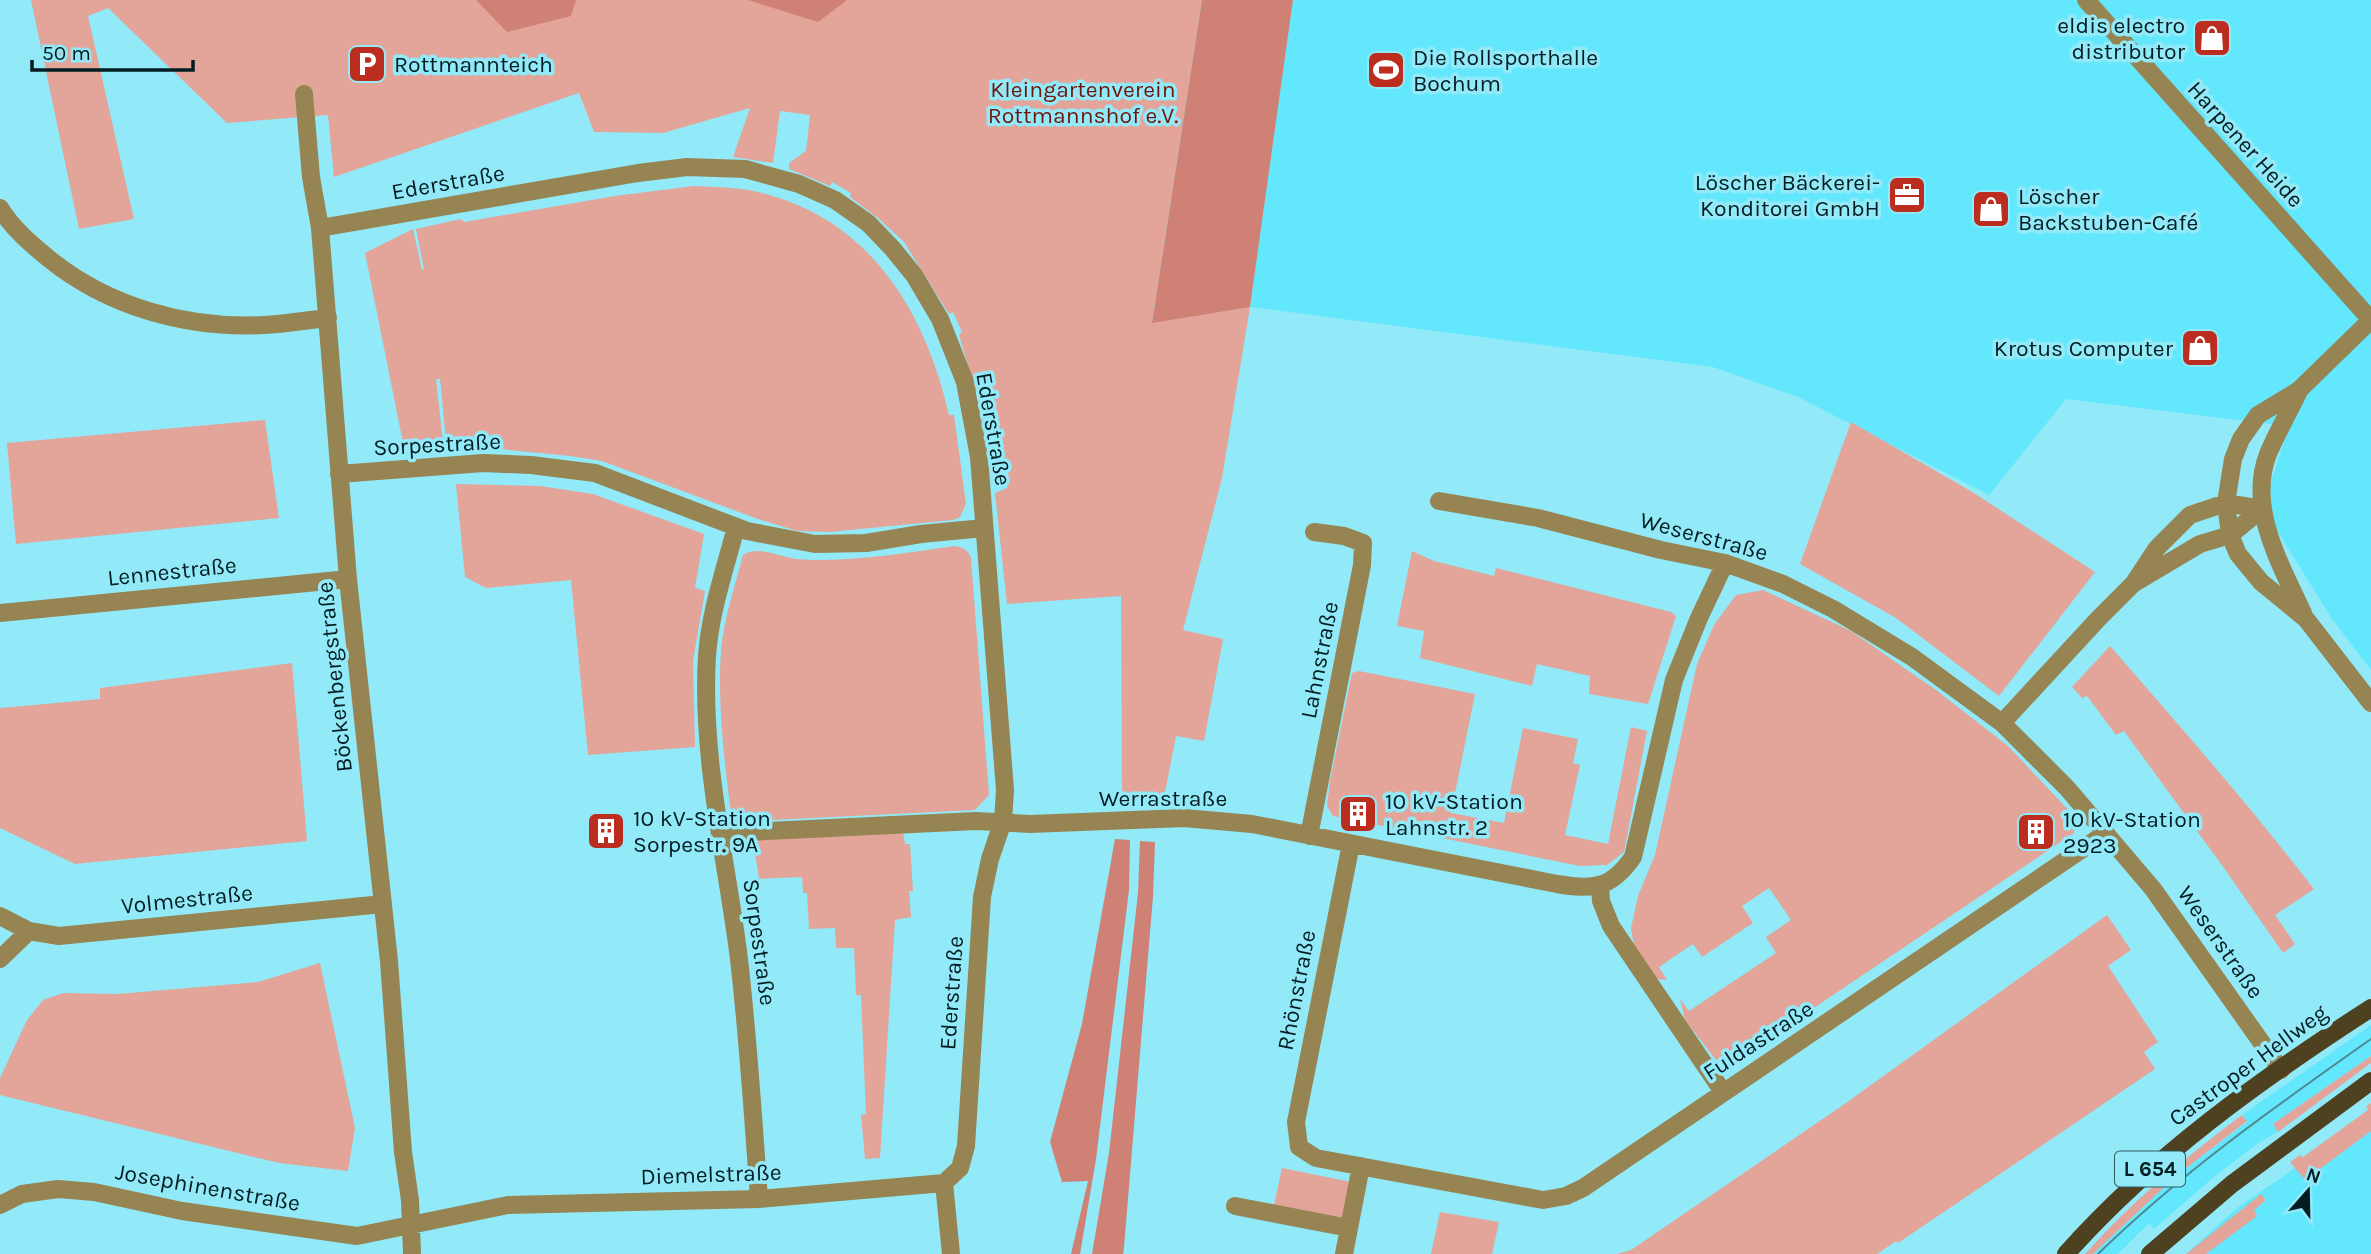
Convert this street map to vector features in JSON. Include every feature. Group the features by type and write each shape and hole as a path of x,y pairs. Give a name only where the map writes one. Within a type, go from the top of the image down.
{"main road":[{"name":"Castroper Hellweg","path":"2067,1254 2095,1222 2161,1159 2201,1127 2371,1008"},
{"name":"L 654","path":"2150,1254 2232,1184 2371,1081"}],"street":[{"name":"Harpener Heide","path":"2086,0 2371,320"},
{"name":"Böckenbergstraße","path":"304,94 320,228 348,579 383,904 412,1254"},
{"name":"Ederstraße","path":"320,228 638,173 687,167 746,169 799,184 835,200 868,223 914,275 940,318 965,382 979,457 1005,790 1003,821 990,859 982,897 966,1146 960,1168 944,1183"},
{"path":"0,208 33,246 63,270 110,297 134,307 218,324 265,325 328,318"},
{"path":"2306,619 2261,582 2238,554 2230,535 2226,503 2233,459 2241,439 2258,415 2299,390 2371,320"},
{"path":"2299,390 2267,456 2262,477 2262,509 2281,566 2306,619 2371,703"},
{"name":"Sorpestraße","path":"339,474 483,463 595,473 736,527 815,544 866,542 984,528"},
{"name":"Weserstraße","path":"1439,501 1538,518 1661,550 1726,563 1783,584 1847,616 1912,657 2002,723 2067,788 2153,889 2281,1070"},
{"path":"2002,723 2134,583 2157,548 2190,515 2226,503 2262,509"},
{"path":"2134,583 2200,544 2230,535 2262,509"},
{"name":"Sorpestraße","path":"736,527 720,585 708,656 707,702 711,768 745,1011 759,1199"},
{"name":"Lahnstraße","path":"1309,836 1362,565 1363,543 1344,536 1314,532"},
{"path":"1723,1092 1611,926 1601,901 1600,886 1614,878 1633,857 1674,680 1699,618 1726,563"},
{"name":"Lennestraße","path":"0,613 348,579"},
{"name":"Werrastraße","path":"721,836 748,832 1003,821 1030,824 1184,818 1252,824 1557,884 1581,888 1600,886"},
{"name":"Fuldastraße","path":"1299,1147 1316,1158 1411,1176 1543,1200 1566,1196 1583,1188 1825,1026 2106,833"},
{"name":"Rhönstraße","path":"1299,1147 1296,1122 1351,844"},
{"name":"Volmestraße","path":"0,916 29,931 59,936 383,904"},
{"path":"0,959 29,931"},
{"path":"1344,1254 1361,1166"},
{"path":"944,1183 951,1254"},
{"name":"Diemelstraße","path":"411,1226 508,1205 759,1199 944,1183"},
{"name":"Josephinenstraße","path":"0,1205 22,1194 58,1189 94,1192 182,1211 357,1236 411,1226"},
{"path":"1235,1206 1349,1228"}],"shaded area":[{"path":"476,0 576,0 571,16 507,32"},
{"path":"748,0 845,0 846,1 818,22"},
{"path":"1202,0 1293,0 1250,307 1152,323"},
{"path":"1293,0 2371,0 2371,670 2332,619 2270,519 2269,488 2289,426 2066,399 1989,495 1798,397 1713,367 1250,307"},
{"path":"1115,839 1130,840 1129,890 1096,1159 1080,1254 1071,1254 1088,1181 1062,1182 1050,1142 1082,1024"},
{"path":"1140,841 1155,842 1153,896 1124,1247 1123,1254 1092,1254 1109,1153 1138,893"},
{"path":"2371,1025 2371,1056 2274,1124 2278,1132 2257,1144 2215,1176 2154,1229 2149,1223 2118,1254 2093,1254 2176,1176 2247,1122 2242,1115"},
{"path":"2371,1116 2371,1254 2186,1254 2237,1208"}],"green space":[{"name":"Kleingartenverein Rottmannshof e.V.","path":"31,0 1202,0 1152,322 1250,307 1222,478 1183,630 1223,639 1204,741 1176,736 1163,803 1122,802 1121,596 1007,604 995,493 1007,488 1008,469 998,472 996,449 986,441 978,399 959,335 962,332 953,312 949,314 904,242 850,197 851,193 832,182 830,186 789,169 789,163 806,151 810,115 780,111 773,163 733,157 750,108 663,133 594,132 579,93 334,177 328,115 227,123 108,8 88,16 134,219 79,229"},
{"path":"694,186 750,190 797,205 831,223 861,246 886,274 907,305 925,340 949,415 954,415 966,504 960,517 953,520 829,532 797,531 602,461 499,449 447,451 440,379 436,379 444,452 403,443 365,253 413,229 422,270 424,269 416,229 461,219 464,222 615,196"},
{"path":"265,420 279,518 16,544 7,443"},
{"path":"1851,422 1974,493 2095,572 1999,696 1896,618 1800,564"},
{"path":"456,484 540,486 593,494 704,534 695,588 705,591 693,661 695,747 588,755 571,580 486,588 465,577"},
{"path":"955,546 965,550 971,558 989,795 975,810 732,822 722,736 720,671 725,626 743,555 762,551 796,559 836,560"},
{"path":"1412,551 1434,561 1494,576 1496,568 1671,612 1676,616 1648,704 1589,694 1590,676 1537,664 1532,686 1420,658 1424,631 1397,626"},
{"path":"1763,590 1851,631 1936,690 2008,746 2076,818 2074,833 1723,1069 1685,1020 1680,999 1689,1011 1776,953 1766,937 1791,920 1769,888 1742,906 1753,923 1702,957 1693,944 1659,967 1667,980 1656,979 1634,946 1631,928 1638,896 1655,855 1697,664 1714,625 1736,595"},
{"path":"2110,646 2239,796 2314,889 2275,915 2295,944 2283,953 2124,731 2116,735 2087,696 2082,698 2072,687"},
{"path":"292,663 307,841 75,864 0,828 0,708 100,699 100,688"},
{"path":"1359,671 1475,694 1451,813 1504,823 1523,728 1578,739 1573,763 1580,765 1565,835 1608,844 1631,727 1647,731 1624,852 1607,865 1580,866 1333,816 1327,806 1330,781 1352,673"},
{"path":"903,832 905,844 910,844 913,891 909,891 911,917 895,920 880,1158 865,1159 861,1115 866,1114 861,995 856,995 854,948 836,948 835,928 809,929 807,893 803,893 802,877 759,879 753,840"},
{"path":"2107,915 2131,950 2108,966 2158,1042 2144,1052 2155,1069 1898,1243 1896,1241 1877,1254 1617,1254 1631,1250 1846,1103"},
{"path":"320,963 355,1128 348,1171 279,1163 0,1095 0,1078 27,1020 43,1000 63,993 117,994 258,982"},
{"path":"2371,1056 2371,1063 2278,1132 2273,1124"},
{"path":"2371,1103 2371,1131 2305,1180 2290,1162 2300,1155 2303,1157 2368,1110 2366,1107"},
{"path":"2242,1115 2247,1121 2176,1176 2093,1254 2085,1254 2160,1180"},
{"path":"1282,1168 1351,1182 1343,1219 1274,1205"},
{"path":"2261,1194 2266,1200 2254,1210 2257,1216 2206,1254 2186,1254"},
{"path":"1440,1212 1499,1222 1492,1254 1431,1254"}],"tram line":[{"path":"2098,1254 2196,1168 2371,1039"}],"place":[{"name":"eldis electro distributor","path":"2212,38"},
{"name":"Rottmannteich","path":"367,64"},
{"name":"Die Rollsporthalle Bochum","path":"1386,70"},
{"name":"Löscher Bäckerei- Konditorei GmbH","path":"1907,195"},
{"name":"Löscher Backstuben-Café","path":"1991,209"},
{"name":"Krotus Computer","path":"2200,348"},
{"name":"10 kV-Station Lahnstr. 2","path":"1358,814"},
{"name":"10 kV-Station Sorpestr. 9A","path":"606,831"},
{"name":"10 kV-Station 2923","path":"2036,832"}]}
